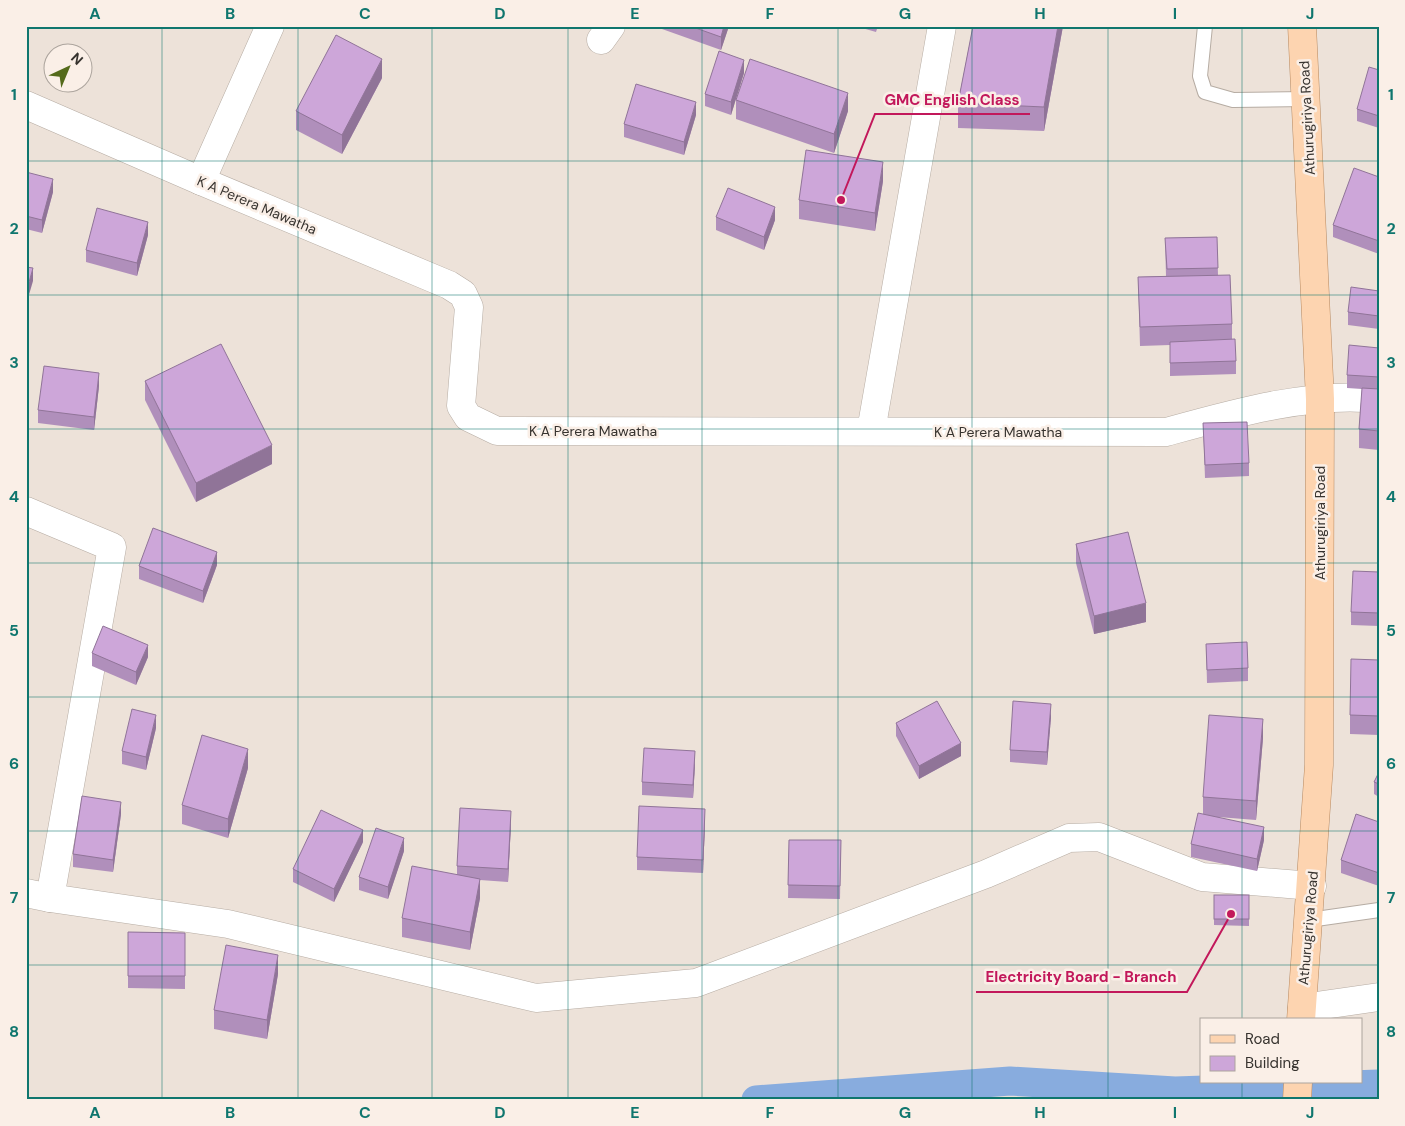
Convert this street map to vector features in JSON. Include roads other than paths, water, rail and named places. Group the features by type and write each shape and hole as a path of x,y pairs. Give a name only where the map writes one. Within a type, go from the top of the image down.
{"main road":[{"name":"Athurugiriya Road","path":"1302,26 1320,399 1319,765 1302,1014"},
{"path":"1297,1100 1298,1084"}],"street":[{"path":"201,181 270,26"},
{"path":"871,431 942,26"},
{"name":"K A Perera Mawatha","path":"26,105 449,285 463,294 469,307 462,406 468,416 497,431 1166,432 1240,412 1320,399 1355,396 1379,399"},
{"path":"26,511 112,547 38,896 228,924 536,998 696,983 986,874 1069,838 1099,838 1202,877 1312,886"},
{"path":"1302,1014 1379,998"}],"lane":[{"path":"1205,26 1200,76 1205,92 1233,100 1306,99"},
{"path":"1309,920 1379,910"}],"waterway":[{"path":"756,1100 1010,1081 1175,1091 1379,1084"}],"place":[{"name":"GMC English Class","path":"841,200"},
{"name":"Electricity Board - Branch","path":"1231,914"}]}
